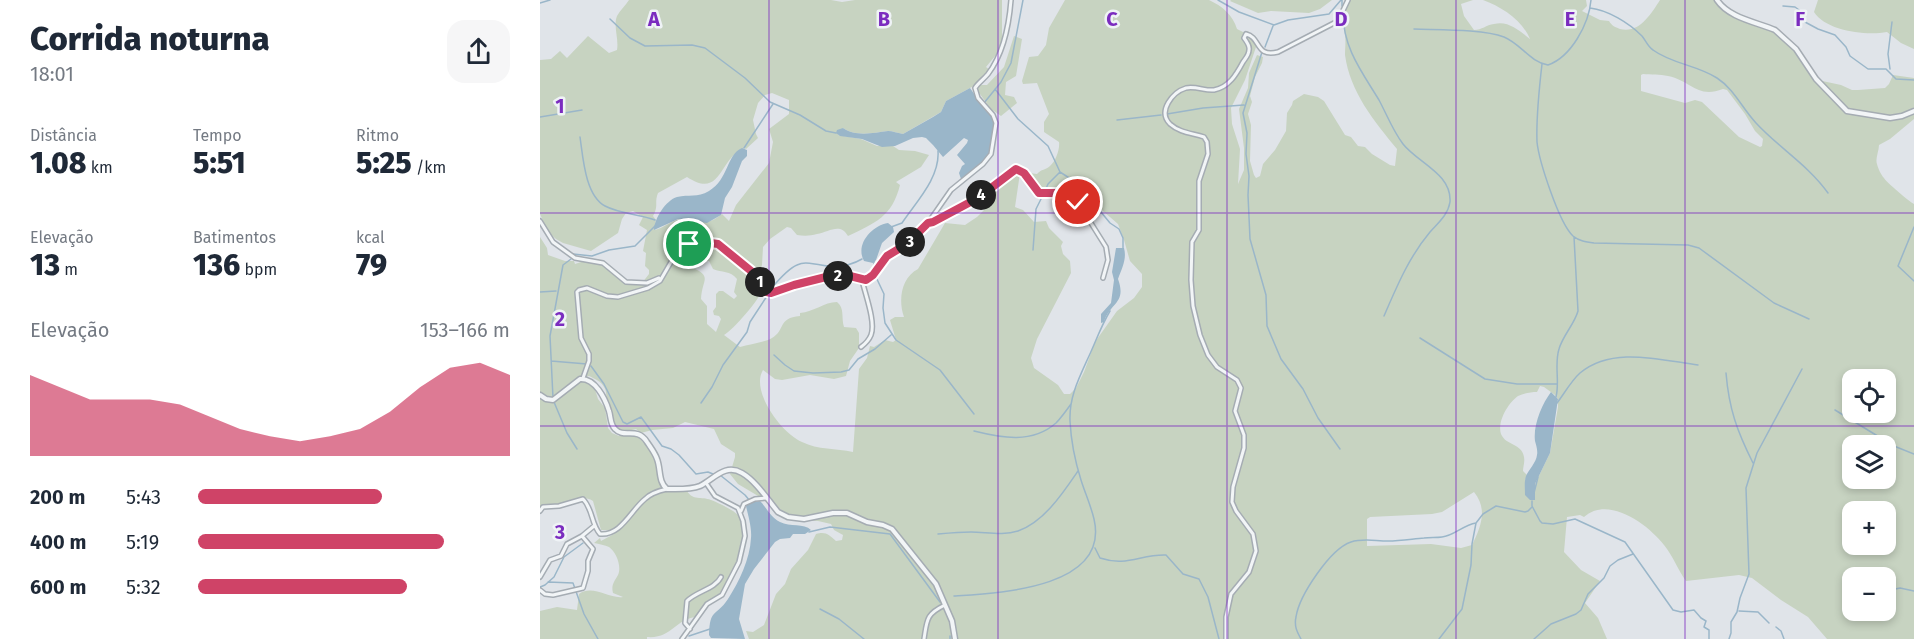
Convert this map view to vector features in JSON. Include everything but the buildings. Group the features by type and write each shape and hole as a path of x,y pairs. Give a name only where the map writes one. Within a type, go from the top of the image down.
{"street":[{"path":"584,378 589,354 581,338 577,292 582,288 587,288 607,296 618,297 654,286 678,250 689,244 704,242 718,244 759,278 765,292 771,293 826,277 850,276 862,280 869,278 887,256 907,244 928,223 951,190 983,164 991,154 996,123 993,115 978,98 975,88 987,75 1002,49 1011,0"},
{"path":"1226,639 1226,617 1231,594 1249,572 1256,551 1253,534 1232,502 1233,487 1245,448 1244,435 1235,411 1241,387 1237,380 1217,367 1208,355 1200,335 1192,296 1192,242 1199,230 1199,181 1207,159 1208,142 1204,137 1186,134 1168,123 1166,108 1172,98 1186,88 1210,90 1228,83 1238,72 1249,52 1250,48 1244,38 1245,34 1252,36 1263,52 1271,54 1278,52 1338,21 1348,0"},
{"path":"1717,0 1732,13 1780,34 1797,49 1813,75 1847,111 1890,118 1914,111"},
{"path":"928,223 978,198 1012,170 1018,169 1039,193 1069,193 1074,196 1107,251 1108,260 1103,278"},
{"path":"540,221 553,242 563,251 578,259 603,263 626,282 647,283 661,277"},
{"path":"861,347 870,337 872,330 862,280"},
{"path":"540,394 546,399 553,400 575,381 584,378"},
{"path":"584,378 595,385 606,404 611,423 616,430 637,433 646,440 656,456 662,484 667,489"},
{"path":"540,511 543,507 559,506 583,499 588,506 594,526 600,534 610,533 624,523 651,494 667,489 694,487 722,471 742,473 780,514 788,517 809,519 833,513 847,513 867,522 889,527 939,588 952,621 955,639"},
{"path":"682,639 707,604 722,595 739,562 745,536 740,513 734,504 715,496 706,482"},
{"path":"740,513 744,504 755,499 766,498"},
{"path":"540,577 550,560 561,556 567,544 594,526"},
{"path":"540,590 544,594 553,595 584,588 588,561 593,548 582,536"},
{"path":"690,629 686,623 687,601 696,593 717,584 721,577"},
{"path":"924,639 928,617 945,605"}],"green space":[{"path":"629,0 831,0 842,2 855,0 1002,0 1000,50 986,67 990,70 981,82 946,101 941,112 903,134 888,131 859,133 843,128 838,135 861,139 877,146 893,146 899,150 929,155 921,167 896,182 900,185 897,196 887,212 874,223 848,236 838,229 812,235 797,235 787,227 770,239 763,247 762,265 758,276 763,286 762,290 746,314 724,335 740,347 765,341 776,335 788,319 837,302 842,310 844,327 856,328 859,333 859,348 850,361 846,376 834,379 810,375 782,380 775,379 763,370 760,379 761,389 770,411 794,437 814,446 853,452 859,369 867,358 870,346 874,347 885,340 893,342 896,340 890,320 895,317 904,317 901,297 908,278 918,269 945,223 965,225 986,208 985,203 981,200 1004,173 1020,173 1015,207 1023,210 1034,222 1046,221 1049,228 1063,242 1061,246 1063,254 1070,261 1071,273 1037,339 1031,358 1034,368 1058,385 1064,394 1070,394 1076,388 1095,342 1117,311 1134,298 1142,287 1142,274 1130,261 1118,224 1103,211 1079,183 1048,192 1038,186 1029,173 1037,174 1052,164 1057,155 1059,142 1044,132 1044,122 1049,114 1037,83 1023,84 1022,81 1029,57 1038,56 1046,45 1049,28 1065,0 1209,0 1233,19 1237,29 1243,32 1248,31 1257,44 1245,80 1231,108 1232,124 1240,149 1238,184 1244,170 1239,109 1248,88 1249,73 1257,55 1263,57 1250,96 1252,102 1248,114 1251,125 1250,161 1256,178 1260,176 1263,164 1275,150 1286,131 1287,113 1293,101 1304,94 1324,101 1345,135 1351,137 1358,146 1365,147 1372,154 1395,166 1397,149 1364,105 1348,69 1343,17 1349,0 1473,0 1461,4 1464,16 1474,30 1499,23 1514,27 1530,39 1511,15 1483,0 1586,0 1587,6 1582,11 1600,20 1609,21 1617,28 1627,30 1644,22 1660,0 1714,0 1728,13 1740,19 1781,32 1795,47 1813,79 1858,90 1885,88 1893,75 1914,78 1914,119 1879,145 1876,160 1885,180 1914,204 1914,639 1827,639 1808,617 1752,578 1739,575 1686,581 1667,549 1648,529 1627,515 1604,509 1594,511 1584,517 1580,515 1567,517 1564,552 1581,570 1600,581 1585,603 1598,618 1607,639 749,639 746,631 753,632 764,625 776,594 785,584 791,569 808,550 816,534 825,533 836,541 842,540 843,535 834,530 831,524 795,520 738,484 730,474 735,453 721,444 714,429 685,422 673,428 641,433 636,429 620,430 615,424 603,385 589,376 576,380 588,381 594,386 598,399 605,408 608,428 612,433 619,436 621,433 634,434 645,443 653,455 659,482 663,482 665,492 687,491 695,497 707,499 730,509 742,519 746,540 741,560 724,593 708,602 696,617 683,621 662,635 647,637 647,639 540,639 540,611 557,607 577,610 579,594 584,591 623,597 613,593 612,590 619,571 616,556 609,547 594,543 600,538 601,541 614,534 608,530 601,530 593,501 582,498 540,507 540,237 547,248 548,255 565,261 574,261 575,264 598,259 624,280 642,283 649,274 645,266 646,253 643,251 647,230 639,225 643,217 633,211 626,213 618,233 591,251 556,239 548,232 540,214 540,60 551,59 560,51 567,58 588,36 609,53 617,50 616,20","holes":["1641,75 1676,78 1700,91 1727,90 1763,139 1762,146 1739,137 1702,102 1695,100 1685,103 1641,91","772,93 789,100 789,114 769,129 773,142 769,163 736,205 729,221 722,214 706,222 681,219 654,230 656,220 653,216 658,193 687,177 698,183 707,184 714,181 736,153 746,149 758,138 753,120 758,103 765,95","682,258 709,261 713,269 729,273 737,279 734,292 737,296 734,299 723,291 716,294 716,307 713,311 714,315 721,319 716,332 707,324 707,306 701,299 704,276 689,266 687,262 683,263 679,260","1540,386 1544,387 1558,399 1558,407 1550,453 1535,484 1535,500 1525,481 1527,475 1523,471 1523,452 1506,441 1500,429 1504,413 1514,399 1523,394 1537,392","1474,492 1481,505 1482,518 1472,545 1461,548 1431,544 1367,546 1367,519 1370,517 1442,512"]},
{"path":"1231,0 1332,0 1320,9 1309,13 1271,11 1258,13"},
{"path":"1818,0 1914,0 1914,49 1901,43 1887,32 1847,31 1828,24 1814,12"},
{"path":"1014,36 1022,39 1016,76 1006,82 1005,95 1014,97 1017,103 1001,116 991,109 977,90 980,85 987,85 1004,67"}],"water":[{"path":"970,88 993,118 995,127 987,158 961,179 959,173 965,164 957,155 967,143 968,140 964,138 943,157 926,138 922,137 913,138 895,146 882,147 862,139 840,136 836,133 837,130 843,128 859,133 888,131 903,134 941,112 946,101"},
{"path":"742,148 747,150 747,156 742,161 725,198 721,215 707,223 678,219 654,230 658,216 669,202 677,197 701,194 716,186 733,156"},
{"path":"888,223 893,227 894,232 882,243 873,263 864,261 862,249 866,237 876,228"},
{"path":"1116,248 1124,248 1125,252 1124,264 1118,279 1119,298 1104,322 1101,323 1101,314 1111,303 1114,280 1112,272"},
{"path":"1551,392 1558,399 1550,453 1535,484 1535,500 1530,500 1525,495 1525,478 1537,455 1535,435 1537,422 1544,402"},
{"path":"760,501 776,520 805,526 811,530 805,534 793,534 790,538 775,542 754,569 745,584 739,619 745,639 711,638 709,635 712,617 732,592 749,554 751,534 746,506 748,503"}],"waterway":[{"path":"540,3 550,0"},
{"path":"984,103 1001,82 1011,63 1023,0"},
{"path":"1218,0 1239,12 1274,25 1288,20 1329,14 1341,0"},
{"path":"1342,0 1342,6"},
{"path":"1414,29 1460,30 1495,34 1510,40 1536,60 1548,65 1564,55 1583,29 1591,0"},
{"path":"1783,6 1795,7 1802,12 1805,22 1835,35 1846,47 1850,56 1868,69 1886,69 1896,79 1914,80"},
{"path":"1590,8 1611,14 1631,26 1642,36 1648,46 1660,55 1701,70 1723,82 1756,123 1812,174 1828,193"},
{"path":"1343,13 1350,49 1396,134 1409,151 1440,176 1449,192 1450,202 1447,211 1410,262 1384,316"},
{"path":"610,19 630,38 645,46 692,45 705,48 745,78 770,102 800,115 826,131 836,133"},
{"path":"1890,69 1888,54 1892,22"},
{"path":"1265,47 1273,26"},
{"path":"1262,52 1243,113 1247,133 1250,239 1266,295 1267,326 1281,359 1303,389 1318,418 1340,449"},
{"path":"1542,64 1537,142 1556,206 1573,236 1594,243 1688,245 1699,248 1774,303 1809,319"},
{"path":"995,89 1018,119 1048,146 1060,172 1077,183 1110,223 1119,229 1123,238 1123,248"},
{"path":"744,148 773,104"},
{"path":"1167,114 1244,105"},
{"path":"540,117 582,110"},
{"path":"1117,120 1161,115"},
{"path":"580,137 586,175 598,201 611,209 655,220"},
{"path":"891,227 902,223 926,189 935,171 938,151"},
{"path":"1045,191 1048,184 1060,172"},
{"path":"1033,250 1036,209 1043,195"},
{"path":"573,254 592,256 609,250 635,246 655,226"},
{"path":"1914,227 1898,266 1914,281"},
{"path":"1556,397 1559,349 1578,311 1574,237"},
{"path":"553,398 550,336 563,265 571,259"},
{"path":"769,291 786,273 800,264 837,266 862,259"},
{"path":"874,261 874,271"},
{"path":"875,275 884,294 885,323 896,340 940,370 974,414"},
{"path":"540,292 556,291"},
{"path":"701,403 723,365 747,332 750,322 767,296"},
{"path":"954,596 1023,589 1069,573 1085,560 1094,542 1094,519 1075,458 1070,412 1078,380 1110,311"},
{"path":"774,355 794,371 841,372 849,370 858,359 875,349 891,335"},
{"path":"1420,338 1485,379 1517,384 1557,384"},
{"path":"1557,403 1580,373 1607,360 1637,357 1698,365"},
{"path":"551,361 587,364"},
{"path":"591,366 604,384 623,422 627,424 641,417 662,446 679,455 696,474 708,472 713,474"},
{"path":"1729,639 1731,622 1737,612 1749,574 1746,488 1757,453 1802,369"},
{"path":"1726,373 1735,420 1753,463"},
{"path":"554,402 567,433 577,449"},
{"path":"974,431 995,436 1027,437 1047,430 1062,417 1071,404"},
{"path":"1835,410 1894,446 1914,454"},
{"path":"938,534 971,532 1000,534 1027,527 1044,514 1078,471"},
{"path":"720,475 750,501"},
{"path":"1534,493 1538,477"},
{"path":"1532,501 1532,506 1542,523 1553,524 1575,519 1625,542 1673,610 1681,612 1694,610 1706,621 1704,627 1709,630 1709,639"},
{"path":"1439,639 1462,609 1471,565 1476,523 1483,514 1496,506 1525,512 1532,507"},
{"path":"1301,639 1295,620 1298,608 1317,574 1343,546 1360,540 1392,541 1442,537 1476,523"},
{"path":"809,532 830,527 890,534 940,602"},
{"path":"540,587 554,577 564,557 583,543"},
{"path":"1095,548 1100,558 1118,561 1166,555 1183,574 1199,579 1208,597 1219,639"},
{"path":"1534,639 1551,624 1581,610 1588,594 1604,578 1610,566 1633,554"},
{"path":"548,582 573,583 584,614 598,639"},
{"path":"1896,589 1914,591"},
{"path":"820,609 839,619 864,639"},
{"path":"1739,611 1758,612 1769,623"},
{"path":"1776,627 1781,631 1784,639"},
{"path":"689,636 710,629"}],"route":[{"path":"689,244 704,242 718,244 759,278 763,291 771,293 826,277 850,276 866,280 873,275 887,256 907,244 928,223 978,198 1012,170 1021,170 1039,193 1069,193 1078,202"}]}
